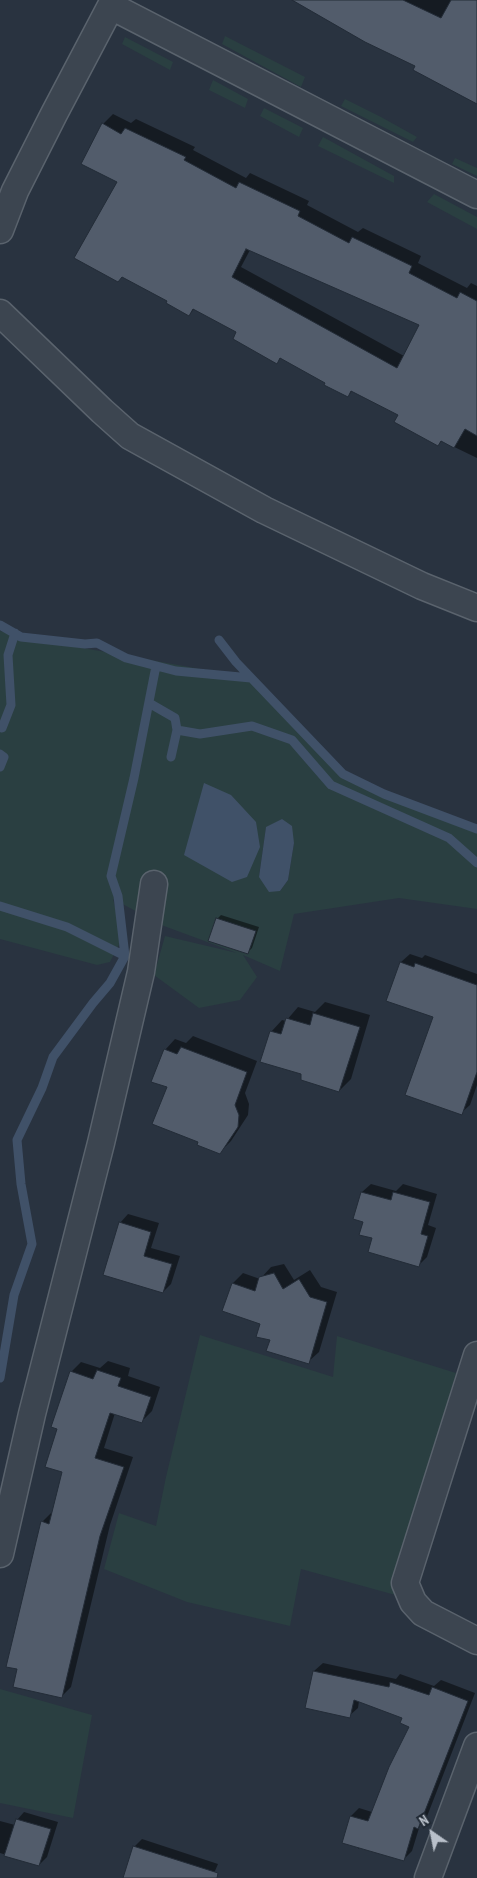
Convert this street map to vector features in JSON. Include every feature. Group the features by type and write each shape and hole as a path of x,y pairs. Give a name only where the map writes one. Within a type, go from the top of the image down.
{"street":[{"path":"0,230 20,183 113,3 477,195"},
{"path":"0,313 130,436 264,510 422,586 477,608"},
{"path":"0,1554 32,1414 100,1150 141,972 154,884"},
{"path":"477,1355 404,1583 413,1602 422,1614 477,1641"},
{"path":"428,1878 477,1746"}],"green space":[{"path":"225,36 305,77 301,87 222,44"},
{"path":"125,37 173,62 170,70 122,44"},
{"path":"213,80 248,99 245,108 209,90"},
{"path":"345,99 417,137 413,142 341,106"},
{"path":"264,108 303,128 299,137 260,116"},
{"path":"323,137 394,176 394,183 318,146"},
{"path":"455,158 477,168 477,176 452,164"},
{"path":"434,194 477,217 477,229 427,202"},
{"path":"0,631 55,643 251,678 343,774 384,794 477,829 477,909 399,898 294,914 280,971 243,955 257,977 240,1000 199,1008 154,975 165,936 237,953 164,926 113,899 123,937 110,962 97,965 0,939","holes":["282,819 294,843 288,880 280,891 259,876 266,828"]},
{"path":"200,1335 333,1377 337,1336 456,1373 396,1584 399,1596 301,1569 290,1626 187,1602 104,1569 119,1513 156,1526"},
{"path":"0,1689 92,1715 73,1818 0,1803"}],"water":[{"path":"204,783 231,795 256,822 260,847 247,877 232,882 184,855"},
{"path":"282,819 292,826 294,843 288,880 280,891 269,892 259,877 266,827"}],"building":[{"path":"292,0 403,0 441,18 451,0 477,0 477,104 413,70 415,66 365,42"},
{"path":"102,123 121,134 125,128 186,157 184,160 236,188 239,182 300,211 298,216 349,243 352,237 412,266 409,273 457,298 460,292 477,301 477,436 465,429 454,448 441,441 438,446 394,422 398,415 351,391 348,397 324,385 325,383 280,358 277,364 233,339 236,332 193,309 189,316 166,303 167,301 122,277 118,282 74,258 117,182 81,164","holes":["246,249 419,325 397,368 232,277"]},
{"path":"216,918 256,931 248,954 208,941"},
{"path":"400,962 414,967 415,963 477,985 477,1072 462,1115 405,1095 433,1017 386,1001"},
{"path":"313,1013 360,1027 339,1092 301,1080 301,1074 260,1062 270,1031 281,1034 286,1018 310,1025"},
{"path":"181,1047 247,1072 235,1105 239,1115 238,1127 220,1154 197,1145 198,1142 152,1124 167,1087 151,1082 164,1049 177,1054"},
{"path":"361,1192 391,1200 393,1192 430,1202 421,1234 428,1236 419,1267 368,1252 372,1238 359,1235 363,1222 353,1219"},
{"path":"119,1222 151,1232 144,1256 172,1264 163,1293 103,1275"},
{"path":"274,1273 283,1289 299,1279 310,1297 327,1302 309,1364 266,1351 270,1340 256,1337 260,1324 222,1311 232,1283 255,1291 259,1277"},
{"path":"97,1370 121,1378 118,1386 151,1397 142,1423 110,1413 95,1458 124,1467 100,1536 62,1698 13,1687 17,1669 6,1667 41,1521 49,1524 62,1472 45,1467 57,1429 51,1427 70,1371 93,1379"},
{"path":"313,1671 389,1687 390,1682 429,1695 432,1687 468,1701 418,1829 414,1827 404,1861 342,1843 350,1816 368,1821 389,1767 409,1727 400,1723 402,1718 354,1700 350,1718 305,1708"},
{"path":"16,1819 51,1829 39,1866 4,1856"},
{"path":"133,1846 218,1873 217,1878 123,1878"}],"waterway":[{"path":"0,625 21,637 85,644 97,643 126,658 176,671 251,678"},
{"path":"2,728 11,705 8,655 15,633"},
{"path":"219,640 236,662 343,774 384,794 477,829"},
{"path":"0,1378 14,1295 32,1244 21,1184 17,1140 42,1088 53,1057 110,983 125,956 118,896 111,876 134,778 156,666"},
{"path":"149,703 175,718 177,730 200,734 252,726 292,740 331,785 449,838 477,863"},
{"path":"171,757 177,730"},
{"path":"0,754 4,757 0,767"},
{"path":"0,906 67,927 125,956"}]}
